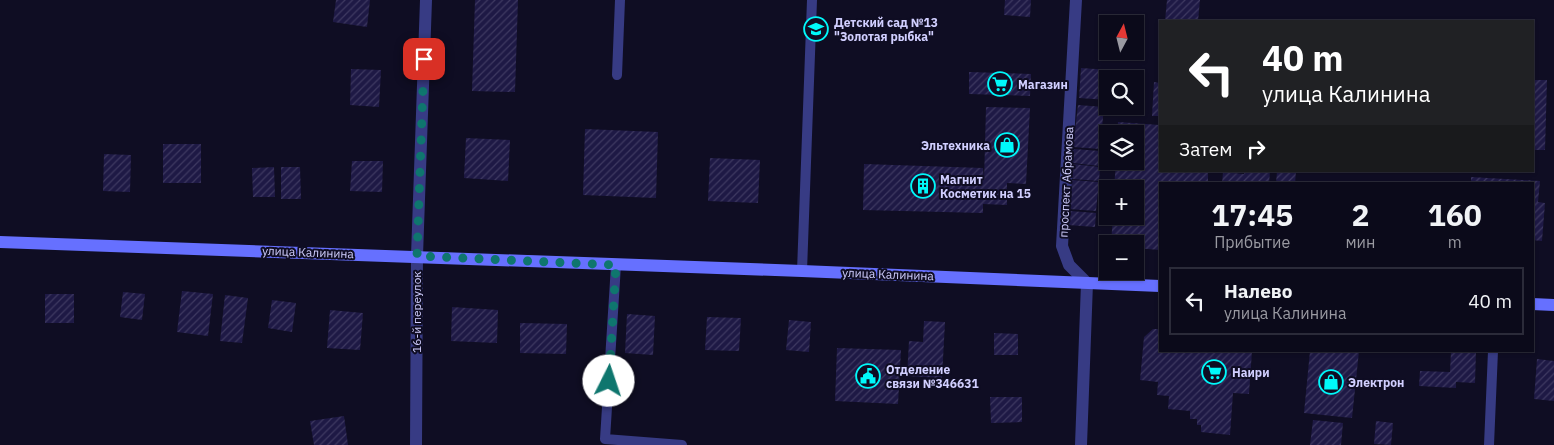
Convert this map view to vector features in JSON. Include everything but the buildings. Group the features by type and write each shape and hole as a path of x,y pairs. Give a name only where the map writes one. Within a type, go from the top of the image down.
{"main road":[{"name":"улица Калинина","path":"0,242 417,256 1159,286"},
{"path":"1534,304 1554,305"}],"street":[{"name":"16-й переулок","path":"416,445 417,256 426,0"},
{"name":"проспект Абрамова","path":"1076,0 1062,246 1069,265 1087,283"},
{"path":"1081,445 1087,283"}],"lane":[{"path":"617,75 620,0"},
{"path":"802,271 812,0"},
{"path":"616,265 605,439 682,445"},
{"path":"1489,445 1492,352"}],"place":[{"name":"Детский сад №13 \"Золотая рыбка\"","path":"816,29"},
{"name":"Магазин","path":"1000,84"},
{"name":"Эльтехника","path":"1007,145"},
{"name":"Магнит Косметик на 15","path":"923,186"},
{"name":"Наири","path":"1214,372"},
{"name":"Отделение связи №346631","path":"868,376"},
{"name":"Электрон","path":"1331,382"}],"route":[{"path":"424,59 417,256 616,265 609,381"}]}
